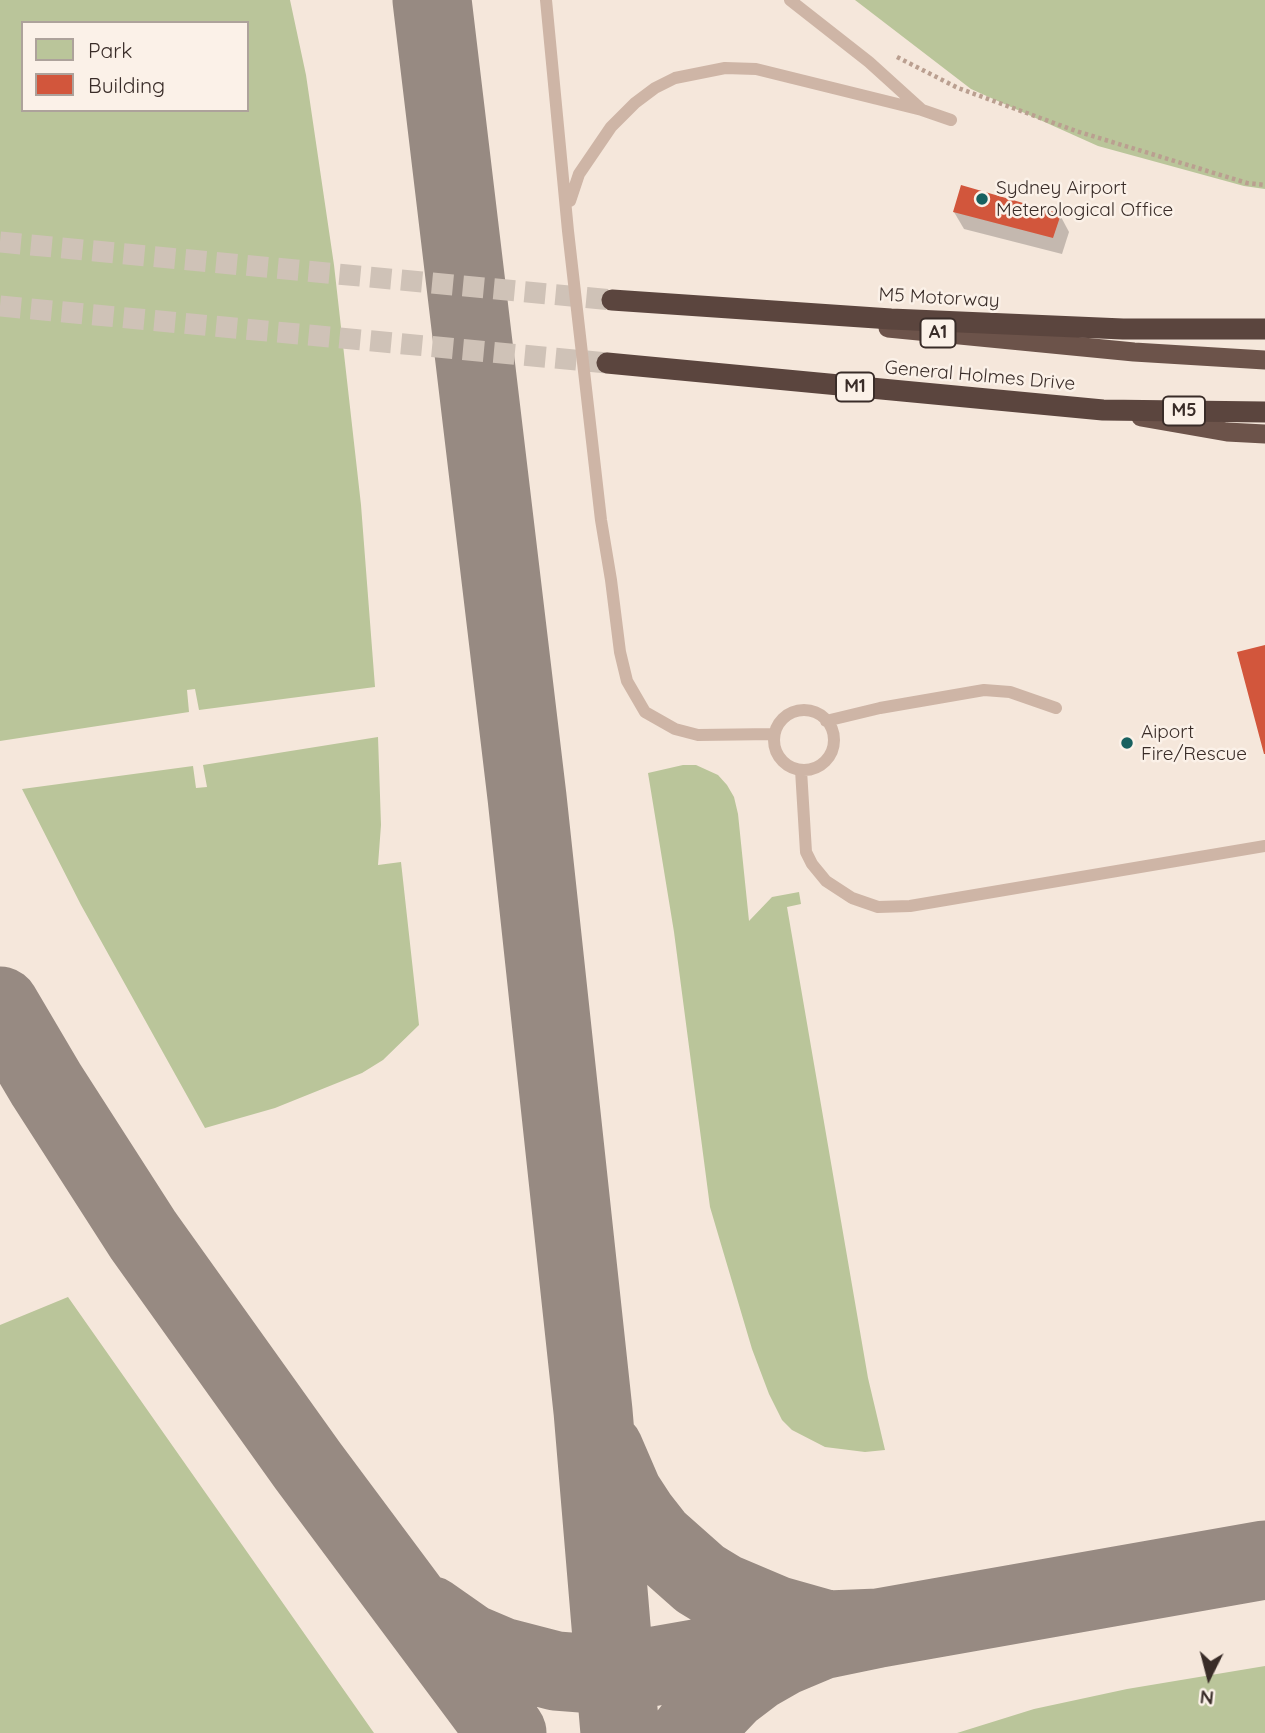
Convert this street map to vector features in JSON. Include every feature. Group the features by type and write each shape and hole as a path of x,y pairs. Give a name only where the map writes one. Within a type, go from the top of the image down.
{"highway":[{"name":"M5 Motorway","path":"612,300 891,319 1123,329 1265,329"},
{"name":"General Holmes Drive","path":"612,300 1134,352 1265,360"},
{"name":"General Holmes Drive","path":"607,363 1104,410 1227,432 1265,434"},
{"name":"M5","path":"1104,410 1265,412"}],"lane":[{"path":"546,0 568,208 568,231 601,520 620,652 627,681 645,712 675,729 698,735 774,734"},
{"path":"790,0 869,62 922,110"},
{"path":"568,208 579,174 611,127 645,95 675,78 725,68 755,69 922,110 951,120"},
{"path":"826,721 880,708 984,690 1010,692 1056,708"},
{"path":"800,710 819,714 826,721 834,739 832,749 820,765 801,770 791,767 777,754 774,734 783,718 800,710"},
{"path":"801,770 806,852 812,864 826,881 852,898 878,907 910,906 1265,846"}],"path":[{"path":"896,57 958,88 1076,131 1247,183 1265,185"}],"green space":[{"path":"0,0 290,0 306,75 334,265 361,505 375,687 199,710 195,689 187,690 189,712 0,741"},
{"path":"855,0 1265,0 1265,189 1244,186 1098,146 971,89"},
{"path":"378,737 381,825 378,865 401,862 419,1025 383,1060 362,1073 275,1108 205,1128 81,905 22,789 193,766 196,788 207,787 203,765"},
{"path":"683,765 696,765 718,775 734,797 749,921 772,897 799,892 801,904 787,907 868,1378 885,1450 865,1452 825,1447 792,1430 782,1420 752,1349 710,1207 674,932 648,773"},
{"path":"68,1297 374,1733 0,1733 0,1325"},
{"path":"1265,1666 1265,1733 957,1733 1034,1709 1127,1689"}],"building":[{"name":"Sydney Airport Meterological Office","path":"961,185 1061,214 1053,238 953,212"},
{"path":"1265,645 1265,754 1264,754 1237,652"}],"taxiway":[{"path":"432,0 527,797 593,1411 620,1733"},
{"path":"0,1006 46,1084 143,1235 308,1466 507,1733"},
{"path":"604,1450 623,1494 638,1517 656,1540 700,1579 723,1593 775,1615 828,1630 879,1628 821,1640 783,1656 730,1691 690,1733"},
{"path":"879,1628 1265,1560"},
{"path":"429,1615 469,1643 502,1657 556,1671 627,1671 787,1643"}],"tunnel":[{"path":"0,242 612,300"},
{"path":"0,306 607,363"}],"place":[{"name":"Sydney Airport Meterological Office","path":"982,199"},
{"name":"Aiport Fire/Rescue","path":"1127,743"}]}
